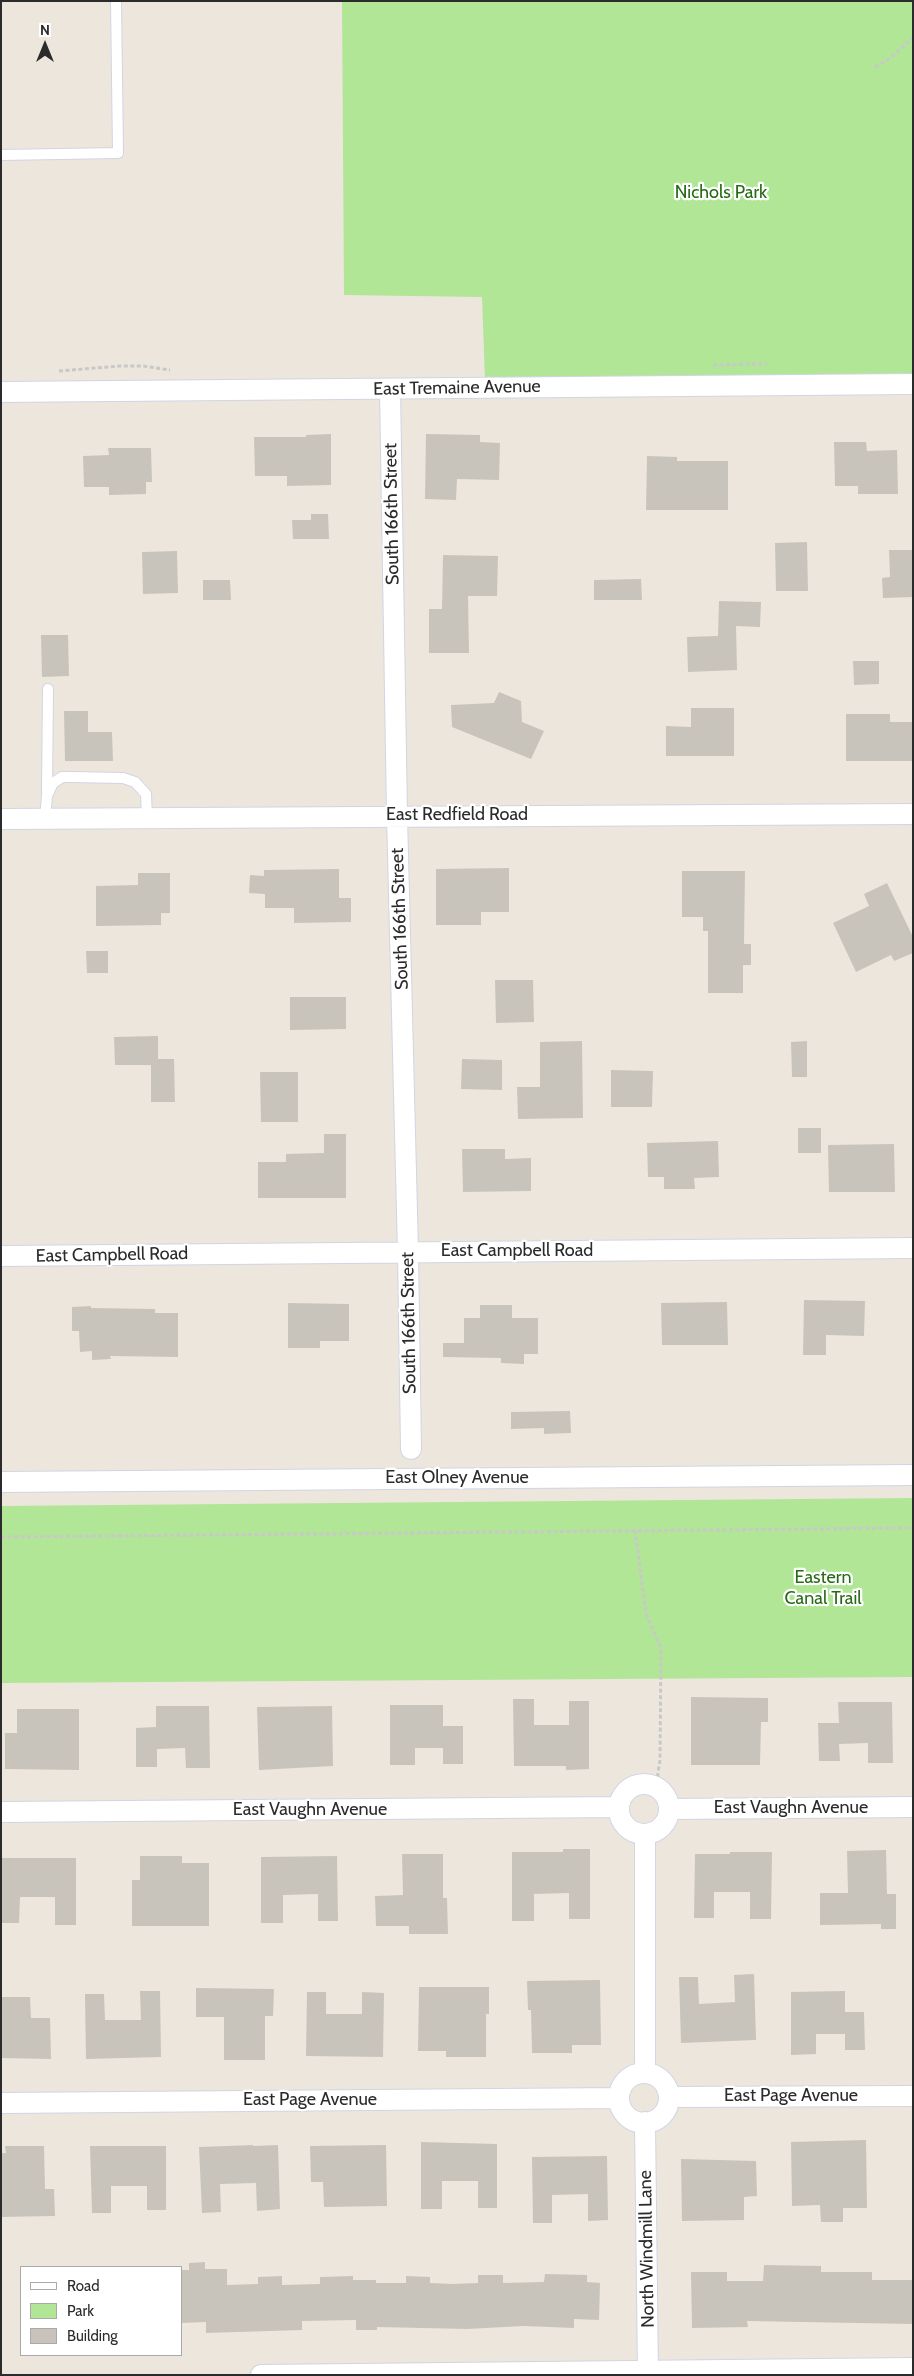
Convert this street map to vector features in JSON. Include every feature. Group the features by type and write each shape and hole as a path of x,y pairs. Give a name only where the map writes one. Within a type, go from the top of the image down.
{"street":[{"name":"East Tremaine Avenue","path":"1,392 913,384"},
{"name":"South 166th Street","path":"390,388 411,1448"},
{"name":"East Redfield Road","path":"1,819 913,814"},
{"name":"East Campbell Road","path":"1,1256 913,1248"},
{"name":"East Olney Avenue","path":"1,1482 913,1474"},
{"path":"648,1784 656,1787 665,1796 669,1809 665,1823 659,1829 645,1834 631,1831 622,1821 618,1807 620,1799 632,1787 648,1784"},
{"name":"East Vaughn Avenue","path":"1,1812 618,1807"},
{"name":"East Vaughn Avenue","path":"669,1809 913,1807"},
{"path":"645,1834 645,2073"},
{"path":"645,2073 652,2074 664,2083 669,2097 665,2112 659,2117 645,2122 637,2121 624,2113 619,2098 620,2090 630,2078 645,2073"},
{"name":"East Page Avenue","path":"669,2097 913,2096"},
{"name":"East Page Avenue","path":"1,2103 619,2098"},
{"name":"North Windmill Lane","path":"645,2122 648,2373"},
{"path":"261,2375 648,2373 913,2368"}],"lane":[{"path":"1,155 118,153 116,1"},
{"path":"46,819 48,689"},
{"path":"47,796 53,783 62,778 123,778 135,782 146,794 147,818"}],"path":[{"path":"875,67 889,59 913,38"},
{"path":"1,1537 913,1528"},
{"path":"634,1530 646,1614 661,1648 660,1760 656,1787"}],"green space":[{"name":"Nichols Park","path":"342,1 913,1 913,388 485,380 482,297 344,295"},
{"name":"Eastern Canal Trail","path":"913,1498 913,1677 1,1683 1,1506"}],"building":[{"path":"331,434 331,485 287,486 287,476 255,476 254,437 306,437 306,435"},
{"path":"426,434 480,435 480,442 500,443 499,480 457,479 456,500 425,499"},
{"path":"834,442 866,442 867,451 897,450 898,494 858,494 858,486 835,486"},
{"path":"108,448 151,448 152,482 146,482 146,494 109,495 109,487 84,487 83,456 109,455"},
{"path":"647,456 677,457 677,461 728,461 728,510 646,510"},
{"path":"311,514 328,514 329,539 293,539 292,520 311,520"},
{"path":"807,542 808,591 776,591 775,543"},
{"path":"889,550 913,550 913,597 883,598 882,578 890,577"},
{"path":"177,551 178,593 143,594 142,552"},
{"path":"443,555 498,556 497,596 468,596 469,653 429,653 429,609 442,609"},
{"path":"641,579 642,600 594,600 594,580"},
{"path":"203,580 230,580 231,600 203,600"},
{"path":"719,601 761,602 760,627 736,626 737,670 688,672 687,637 718,636"},
{"path":"41,635 68,635 69,676 42,677"},
{"path":"853,661 879,661 879,684 854,685"},
{"path":"499,692 521,701 522,722 544,731 531,759 452,727 451,705 494,703"},
{"path":"691,708 734,708 734,756 666,756 666,726 691,727"},
{"path":"64,711 88,711 88,732 112,732 113,761 65,761"},
{"path":"846,714 890,714 890,722 913,722 913,761 846,761"},
{"path":"509,868 509,912 481,912 481,925 436,925 436,869"},
{"path":"339,869 339,898 351,898 351,922 294,923 294,908 265,908 265,894 249,893 250,875 264,876 264,870"},
{"path":"682,871 745,871 744,944 751,944 751,965 743,965 743,993 708,993 708,931 703,931 703,917 682,917"},
{"path":"138,873 170,873 170,913 161,913 161,925 96,926 96,886 138,885"},
{"path":"887,883 913,937 913,953 894,961 891,955 856,972 833,923 869,906 864,894"},
{"path":"86,951 108,951 108,973 87,973"},
{"path":"495,980 533,980 534,1022 496,1023"},
{"path":"290,997 346,997 346,1029 290,1030"},
{"path":"158,1036 158,1059 174,1059 175,1102 151,1102 151,1065 115,1065 114,1037"},
{"path":"582,1041 583,1118 518,1119 517,1087 540,1087 540,1042"},
{"path":"807,1041 807,1077 792,1077 791,1042"},
{"path":"462,1059 502,1060 502,1090 461,1089"},
{"path":"611,1070 653,1071 652,1107 611,1107"},
{"path":"260,1072 298,1072 298,1122 261,1122"},
{"path":"798,1128 821,1128 821,1153 798,1153"},
{"path":"324,1134 346,1134 346,1198 258,1198 258,1162 286,1162 286,1154 324,1153"},
{"path":"718,1141 719,1177 694,1178 695,1189 664,1189 664,1177 648,1177 647,1143"},
{"path":"894,1144 895,1192 829,1192 828,1145"},
{"path":"462,1149 505,1149 505,1159 531,1158 531,1191 463,1192"},
{"path":"804,1300 865,1301 864,1336 826,1335 826,1355 803,1355"},
{"path":"727,1302 728,1345 662,1345 661,1303"},
{"path":"288,1303 349,1304 349,1341 320,1341 320,1348 288,1348"},
{"path":"480,1305 512,1305 512,1318 538,1318 538,1354 524,1354 524,1364 501,1363 501,1358 443,1357 443,1343 464,1343 464,1318 480,1318"},
{"path":"91,1306 91,1308 155,1309 155,1313 178,1313 178,1357 110,1356 111,1359 92,1360 92,1351 80,1352 79,1331 72,1331 72,1307"},
{"path":"570,1411 571,1433 544,1434 544,1428 511,1429 511,1412"},
{"path":"691,1697 768,1698 768,1722 761,1722 760,1765 691,1765"},
{"path":"513,1699 534,1699 534,1725 569,1725 569,1701 589,1701 589,1769 566,1770 566,1766 514,1766"},
{"path":"838,1702 892,1702 893,1763 868,1763 868,1743 839,1744 840,1761 819,1761 818,1723 839,1723"},
{"path":"390,1705 443,1705 443,1726 463,1726 463,1764 443,1764 443,1748 415,1748 415,1765 390,1765"},
{"path":"156,1706 209,1706 210,1768 186,1768 185,1748 157,1749 157,1767 136,1767 136,1728 156,1727"},
{"path":"332,1706 333,1766 259,1770 257,1707"},
{"path":"17,1709 79,1709 79,1770 5,1769 5,1733 17,1733"},
{"path":"563,1849 590,1849 590,1919 569,1919 569,1893 534,1894 534,1921 512,1921 512,1852 563,1852"},
{"path":"886,1850 887,1894 896,1894 896,1929 881,1929 881,1924 820,1925 820,1893 848,1893 847,1851"},
{"path":"730,1852 772,1852 771,1919 750,1919 750,1892 714,1892 714,1918 694,1918 695,1854 730,1854"},
{"path":"402,1854 443,1854 443,1898 447,1898 448,1934 409,1934 409,1926 376,1926 375,1896 403,1895"},
{"path":"140,1856 182,1856 182,1863 209,1863 209,1926 132,1926 132,1880 140,1880"},
{"path":"337,1856 338,1921 318,1921 318,1894 283,1895 283,1923 261,1923 261,1857"},
{"path":"1,1858 76,1858 76,1925 55,1925 55,1897 20,1897 19,1923 1,1923"},
{"path":"754,1974 756,2040 681,2043 679,1977 698,1977 699,2004 735,2002 734,1975"},
{"path":"600,1980 601,2045 572,2045 572,2053 532,2053 531,2010 528,2010 527,1981"},
{"path":"419,1987 489,1987 489,2014 486,2014 486,2057 446,2057 446,2051 418,2051"},
{"path":"196,1988 274,1989 273,2016 265,2016 265,2060 224,2060 224,2017 196,2017"},
{"path":"140,1991 160,1991 161,2057 86,2059 85,1994 104,1994 105,2020 141,2020"},
{"path":"845,1991 845,2012 864,2012 865,2050 845,2050 845,2034 816,2034 816,2054 791,2055 791,1992"},
{"path":"307,1992 326,1992 326,2014 362,2014 362,1992 384,1993 383,2057 306,2056"},
{"path":"1,1997 30,1997 31,2018 50,2018 51,2059 1,2058"},
{"path":"866,2140 867,2208 843,2208 843,2222 821,2222 820,2205 792,2206 791,2142"},
{"path":"421,2142 497,2144 497,2208 478,2208 478,2181 442,2181 442,2209 421,2209"},
{"path":"278,2145 280,2209 257,2211 256,2183 220,2184 221,2212 202,2213 199,2147"},
{"path":"386,2145 387,2206 324,2207 323,2182 311,2182 310,2146"},
{"path":"5,2146 44,2146 45,2189 54,2189 55,2216 1,2217 1,2153 6,2153"},
{"path":"90,2146 166,2146 166,2210 147,2210 147,2186 111,2186 111,2213 92,2213"},
{"path":"607,2156 608,2220 588,2221 588,2194 552,2195 552,2223 533,2223 532,2157"},
{"path":"681,2159 756,2161 757,2196 744,2197 744,2220 682,2221"},
{"path":"205,2262 205,2269 227,2269 227,2285 258,2284 258,2277 282,2276 282,2285 320,2284 320,2277 353,2276 353,2280 376,2280 376,2283 406,2283 406,2276 430,2277 430,2283 452,2284 478,2283 478,2275 503,2275 503,2283 544,2282 545,2274 587,2275 587,2282 600,2283 599,2320 574,2319 574,2328 523,2326 467,2329 377,2327 377,2330 356,2330 356,2320 302,2321 302,2330 206,2333 206,2322 182,2323 182,2270 189,2270 189,2263"},
{"path":"764,2265 821,2266 821,2272 872,2272 872,2280 913,2280 913,2324 747,2321 748,2327 692,2328 691,2272 727,2272 727,2281 763,2281"}]}
